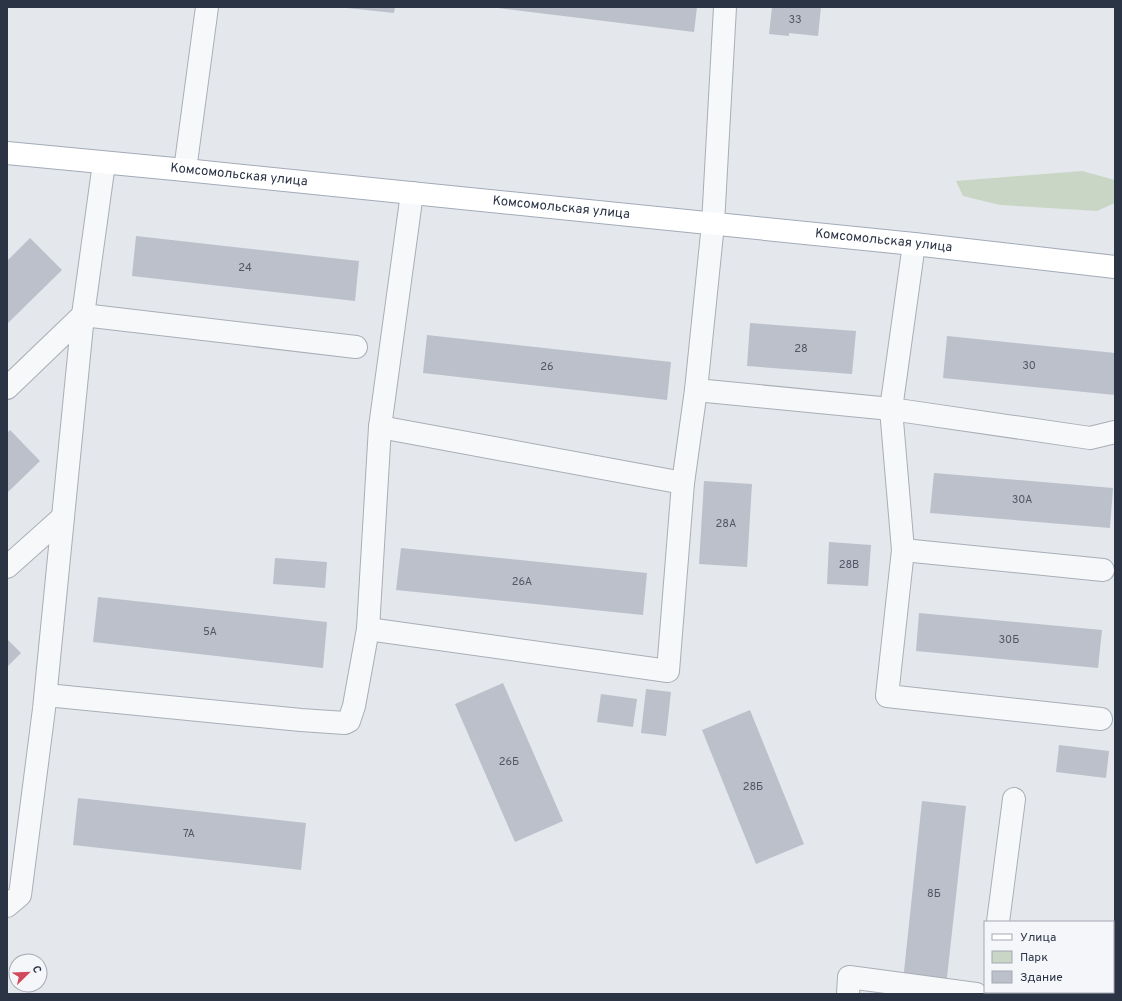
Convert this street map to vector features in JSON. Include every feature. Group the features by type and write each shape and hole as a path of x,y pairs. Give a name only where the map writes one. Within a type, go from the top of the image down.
{"main road":[{"name":"Комсомольская улица","path":"7,153 914,244 1115,267"}],"lane":[{"path":"185,170 207,7"},
{"path":"368,629 668,671 683,483 696,390 713,224 725,7"},
{"path":"7,906 20,894 46,695 83,315 104,163"},
{"path":"46,695 301,720 345,723 349,721 354,706 368,629 380,427 412,193"},
{"path":"914,244 891,409 903,550 887,696 1101,719"},
{"path":"83,315 356,346"},
{"path":"7,388 83,315"},
{"path":"696,390 891,409 1090,438 1115,432"},
{"path":"380,427 683,483"},
{"path":"7,567 63,517"},
{"path":"903,550 1103,570"},
{"path":"998,921 1014,799"},
{"path":"848,994 849,977 976,994"}],"green space":[{"path":"1082,171 1115,180 1115,203 1097,211 1000,205 963,196 956,181"}],"building":[{"path":"347,7 395,7 394,13"},
{"path":"490,7 697,7 694,32"},
{"path":"772,7 821,7 818,36 789,33 789,36 769,34"},
{"path":"136,236 359,261 355,301 132,276"},
{"path":"30,238 62,270 7,324 7,261"},
{"path":"750,323 856,331 852,374 747,366"},
{"path":"427,335 671,362 667,400 423,373"},
{"path":"947,336 1115,353 1115,395 943,378"},
{"path":"10,430 40,461 7,493 7,433"},
{"path":"934,473 1113,488 1110,528 930,513"},
{"path":"704,481 752,484 747,567 699,564"},
{"path":"829,542 871,545 868,586 827,584"},
{"path":"401,548 647,573 643,615 396,590"},
{"path":"275,558 327,562 325,588 273,584"},
{"path":"98,597 327,622 323,668 93,642"},
{"path":"919,613 1102,630 1098,668 916,651"},
{"path":"7,639 21,653 7,667"},
{"path":"503,683 563,821 515,842 455,704"},
{"path":"646,689 671,692 666,736 641,733"},
{"path":"601,694 637,699 633,727 597,722"},
{"path":"750,710 804,844 756,864 702,730"},
{"path":"1059,745 1109,751 1106,778 1056,772"},
{"path":"78,798 306,823 301,870 73,845"},
{"path":"922,801 966,806 946,986 903,981"}]}
